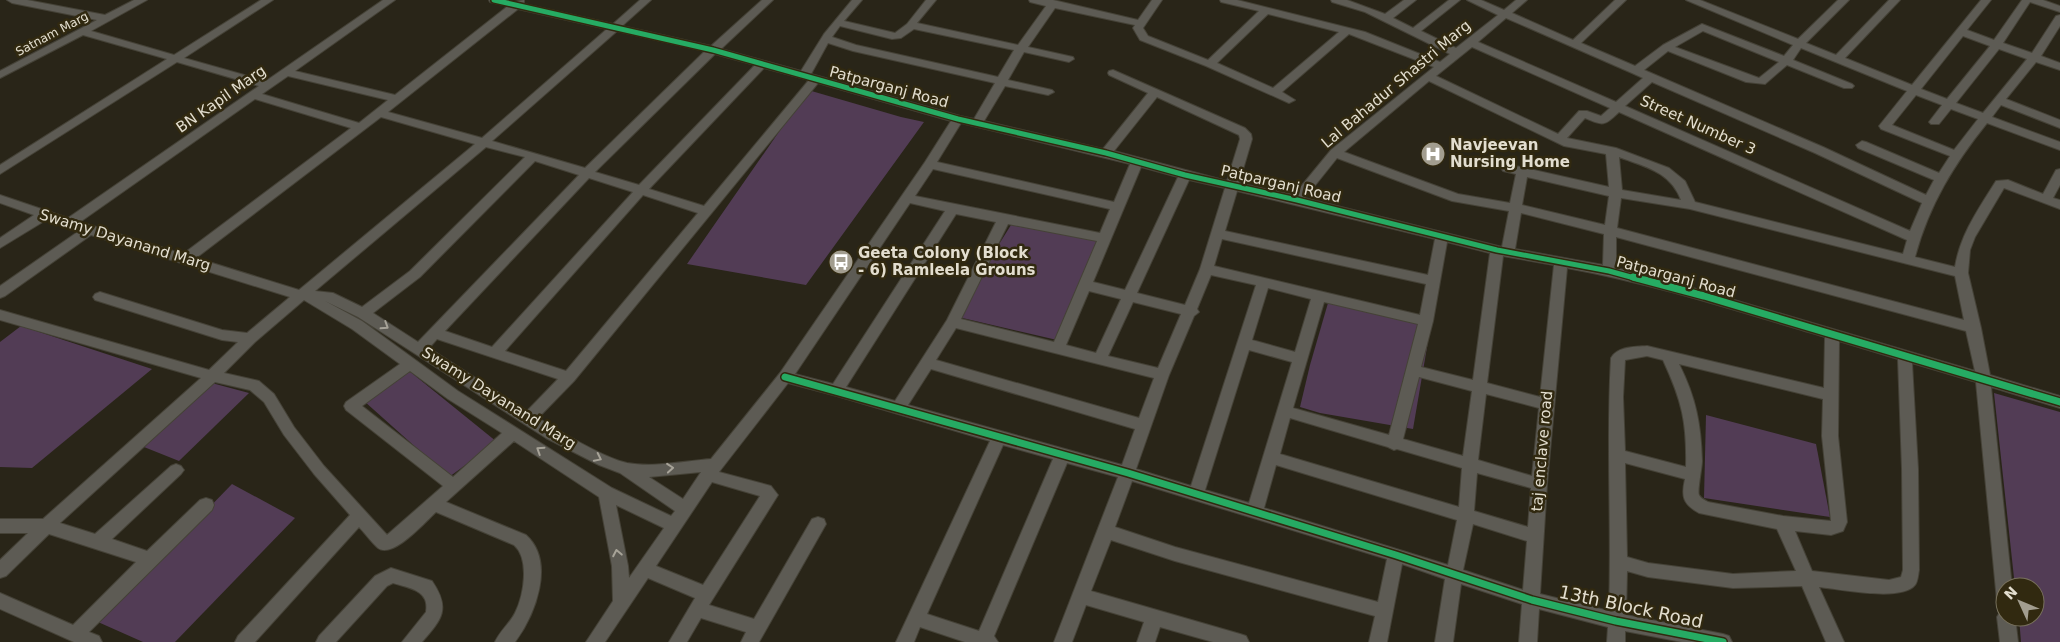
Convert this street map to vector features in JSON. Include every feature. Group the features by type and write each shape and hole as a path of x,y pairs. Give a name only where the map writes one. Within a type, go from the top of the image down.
{"street":[{"path":"12,0 108,19"},
{"name":"Satnam Marg","path":"0,75 142,0"},
{"path":"0,170 268,0"},
{"name":"BN Kapil Marg","path":"70,223 390,0"},
{"name":"Patparganj Road","path":"494,0 519,2 614,28 713,50 958,119 1106,153 1232,186 1442,236 1561,261 1704,296 2060,402"},
{"path":"0,571 46,526 211,376 250,338 305,295 646,0"},
{"path":"420,348 586,174 713,50 768,0"},
{"path":"528,419 569,377 707,211 810,78 826,39 857,0"},
{"path":"839,23 897,36 912,25 912,22 931,0"},
{"path":"1034,0 1139,23"},
{"path":"1157,0 1139,23 1138,28 1144,38 1210,64 1289,100"},
{"path":"1225,0 1345,32 1361,34 1441,66"},
{"path":"1336,0 1355,2 1456,53"},
{"path":"1385,18 1411,0"},
{"path":"1414,32 1455,0"},
{"path":"1472,0 1819,150 1928,201"},
{"name":"Lal Bahadur Shastri Marg","path":"1297,200 1335,153 1522,0"},
{"path":"1574,44 1621,0"},
{"path":"1691,0 1984,118 2060,146"},
{"path":"1667,47 1756,82 1765,80 1844,0"},
{"path":"1839,58 1895,0"},
{"path":"1957,155 1885,126 1986,0"},
{"path":"1935,122 1996,44 2027,0"},
{"path":"2033,0 2060,9"},
{"path":"186,259 360,127 519,2"},
{"path":"977,123 1020,50 1053,3"},
{"path":"1210,64 1265,11"},
{"path":"1908,260 1913,237 1928,201 1957,155 1984,118 2035,58 2060,18"},
{"path":"912,25 1069,60"},
{"path":"1636,71 1667,47 1702,27 1848,86"},
{"path":"83,32 267,85"},
{"path":"1274,93 1345,32"},
{"path":"1962,32 2060,67"},
{"path":"826,39 854,48 1048,92"},
{"name":"Street Number 3","path":"1470,42 1913,237"},
{"path":"496,354 640,191 762,64"},
{"path":"286,72 396,99"},
{"path":"1063,642 1128,473 1143,425 1162,375 1207,270 1246,139 1245,134 1113,73"},
{"path":"1427,76 1559,139 1576,145 1612,151 1653,165 1665,171 1682,184 1690,206"},
{"path":"1559,139 1583,113 1602,121 1651,77"},
{"path":"1106,153 1155,92"},
{"path":"252,95 360,127"},
{"path":"1999,100 2060,124"},
{"path":"379,112 482,143 533,156 707,211"},
{"path":"595,642 621,601 712,470 785,378 930,164 958,119"},
{"path":"1862,145 1942,179"},
{"path":"1609,272 1610,232 1616,192 1612,151"},
{"path":"1335,153 1456,198 1535,212 1974,328"},
{"path":"363,313 415,274 533,156"},
{"path":"1058,349 1136,161"},
{"path":"930,164 1118,207"},
{"path":"1507,168 1690,206 1961,273"},
{"path":"1444,642 1454,574 1466,517 1470,464 1503,250 1516,208 1522,172"},
{"path":"1100,359 1185,174"},
{"path":"2046,200 2060,174"},
{"path":"2003,577 1982,372 1961,273 1964,250 1969,237 2000,184 2008,184 2060,205"},
{"path":"906,198 1104,238"},
{"name":"Swamy Dayanand Marg","path":"0,199 89,230 305,295 328,296 363,313 420,348 528,419 592,455 625,469 685,509"},
{"path":"838,390 953,209"},
{"path":"0,244 44,215"},
{"path":"898,408 929,363 953,322 1004,219"},
{"path":"0,292 89,230"},
{"path":"1219,234 1432,281"},
{"path":"1394,444 1426,321 1432,281 1442,236"},
{"name":"taj enclave road","path":"1528,642 1539,484 1561,261"},
{"path":"1207,270 1426,321"},
{"path":"1196,494 1263,284"},
{"path":"1084,285 1191,311"},
{"name":"Swamy Dayanand Marg","path":"305,295 357,325 409,365 453,395 606,493 674,525"},
{"path":"1255,511 1319,296"},
{"path":"100,297 222,335 250,338"},
{"path":"0,315 211,376 254,385 269,398 289,431 319,470 384,543 390,543 513,432"},
{"path":"953,322 1162,375"},
{"path":"434,333 569,377"},
{"path":"1668,355 1685,391 1691,414 1694,440 1694,475 1690,493 1691,498 1699,505 1783,523 1831,528 1837,526 1839,522 1830,436 1832,335"},
{"path":"1243,343 1300,359"},
{"path":"1616,642 1619,562 1616,382 1618,358 1623,354 1634,351 1647,351 1830,395"},
{"path":"1619,562 1648,570 1733,581 1808,578 1889,587 1899,586 1909,581 1911,570 1910,469 1904,356"},
{"path":"929,363 1143,425"},
{"path":"409,365 351,406 454,486"},
{"path":"1413,370 1547,404"},
{"name":"13th Block Road","path":"785,378 838,390 999,438 1128,473 1396,555 1532,600 1702,640 1723,642"},
{"path":"1285,411 1394,444 1539,484"},
{"path":"904,642 999,438"},
{"path":"1617,455 1694,475"},
{"path":"916,618 985,641 1062,456"},
{"path":"1270,457 1466,517 1535,536"},
{"path":"625,469 645,471 712,470 765,491 770,495 701,602 678,642"},
{"path":"98,542 176,470"},
{"path":"606,493 620,566 621,601"},
{"path":"76,634 206,504"},
{"path":"433,504 520,540 528,548 532,569 527,604 520,622 504,642"},
{"path":"244,642 359,516"},
{"path":"1783,523 1835,642"},
{"path":"644,569 754,635 818,524"},
{"path":"0,526 46,526 150,559"},
{"path":"1106,531 1175,554 1384,611"},
{"path":"1378,642 1396,555"},
{"path":"325,642 381,581 391,575 426,586 436,604 437,609 433,616 411,642"},
{"path":"1081,596 1154,617 1220,639 1240,642"},
{"path":"0,600 93,642"},
{"path":"1146,642 1154,617"},
{"path":"2007,627 2009,642"}],"shaded area":[{"path":"808,90 924,122 806,285 687,264"},
{"path":"1011,225 1099,241 1057,340 954,316"},
{"path":"1328,303 1431,324 1413,429 1320,413 1300,407"},
{"path":"21,326 152,369 32,468 0,467 0,342"},
{"path":"408,370 497,442 449,477 364,401"},
{"path":"208,382 249,393 179,461 144,447"},
{"path":"1994,393 2060,412 2060,642 2021,642 2020,627 2045,627 2045,577 2014,577"},
{"path":"1706,415 1816,444 1830,517 1704,498"},
{"path":"232,484 295,518 175,642 143,642 98,622"}],"cycle path":[{"path":"494,0 713,50 958,119 1106,153 1185,175 1297,200 1497,250 1609,271 1704,296 2060,402"},
{"path":"785,377 1128,473 1396,555 1532,600 1616,621 1723,642"}],"place":[{"name":"Navjeevan Nursing Home","path":"1433,154"},
{"name":"Geeta Colony (Block - 6) Ramleela Grouns","path":"841,262"}]}
